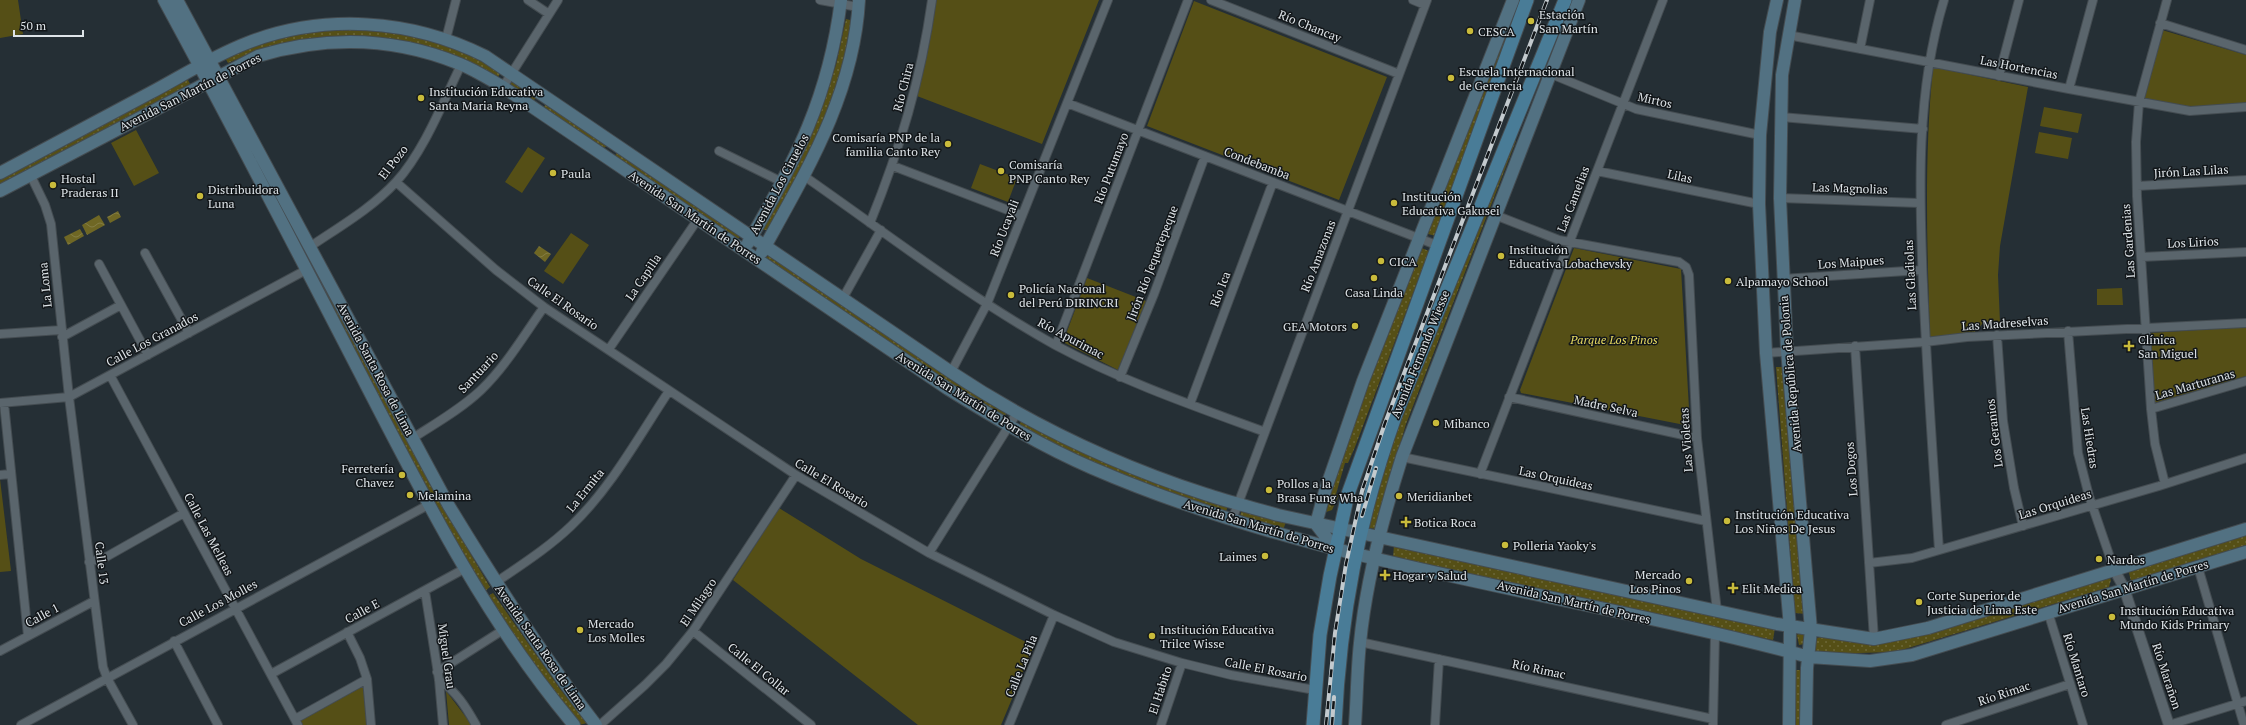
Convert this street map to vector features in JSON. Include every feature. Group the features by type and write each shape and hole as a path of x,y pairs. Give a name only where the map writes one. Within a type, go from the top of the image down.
{"main road":[{"name":"Avenida Santa Rosa de Lima","path":"164,0 205,64 310,246 449,506 495,583 552,667 596,725"},
{"name":"Avenida Santa Rosa de Lima","path":"177,0 205,64"},
{"path":"1336,550 1316,524 1325,490 1363,381 1513,0"},
{"name":"Avenida Fernando Wiesse","path":"1313,725 1320,635 1348,494 1527,0"},
{"name":"Avenida Fernando Wiesse","path":"1335,725 1338,661 1346,601 1359,534 1377,466 1396,414 1565,0"},
{"name":"Avenida Fernando Wiesse","path":"1355,725 1360,642 1374,558 1402,457 1579,0"},
{"name":"Avenida República de Polonia","path":"1777,0 1770,32 1760,135 1759,204 1766,353 1790,626 1789,725"},
{"name":"Avenida República de Polonia","path":"1795,0 1782,75 1780,198 1782,279 1787,350 1811,630 1808,657 1806,725"},
{"name":"Avenida Los Ciruelos","path":"744,250 782,182 809,128 830,64 841,2"},
{"name":"Avenida Los Ciruelos","path":"758,260 804,176 826,132 840,95 852,52 859,3"},
{"name":"Avenida San Martín de Porres","path":"0,173 247,43 271,35 318,25 342,24 392,26 446,39 473,50 512,73 951,372 1018,413 1064,437 1122,463 1205,494 1296,520 1717,611 1811,630 1874,639 1928,628 2246,529"},
{"path":"342,24 342,42"},
{"path":"390,44 392,26"},
{"name":"Avenida San Martín de Porres","path":"0,191 213,78 258,56 281,49 306,44 342,42 390,44 440,56 462,65 503,87 948,389 1009,426 1092,468 1162,496 1232,520 1336,550 1715,634 1808,657 1864,661 1898,657 2246,552"},
{"name":"Avenida Santa Rosa de Lima","path":"213,78 306,270 428,505 464,569 503,630 551,697 574,725"},
{"path":"537,110 546,96"},
{"path":"608,158 617,144"},
{"path":"1291,537 1296,520"}],"street":[{"path":"446,39 456,0"},
{"path":"528,0 549,14"},
{"path":"503,87 558,0"},
{"path":"820,0 859,3"},
{"name":"Río Chira","path":"870,223 893,166 913,100 932,0"},
{"name":"Río Ucayali","path":"951,372 987,304 1021,215 1108,0"},
{"name":"Río Putumayo","path":"1056,345 1188,0"},
{"name":"Río Chancay","path":"1211,0 1400,74"},
{"path":"1413,0 1426,2"},
{"name":"Las Camelias","path":"1480,474 1597,170 1621,103 1662,0"},
{"path":"1860,49 1870,0"},
{"name":"Las Gladiolas","path":"1939,550 1919,203 1923,129 1929,63 1944,0"},
{"path":"2000,76 2019,0"},
{"path":"2069,89 2093,0"},
{"name":"Las Gardenias","path":"2165,484 2155,444 2151,409 2137,186 2136,142 2139,102 2167,0"},
{"name":"Río Amazonas","path":"1232,520 1426,2"},
{"path":"2160,23 2246,50"},
{"name":"Las Hortencias","path":"1788,35 2139,102 2190,110 2246,107"},
{"name":"El Pozo","path":"310,246 366,207 396,182 426,138 462,65"},
{"name":"Mirtos","path":"1551,74 1636,109 1760,135"},
{"name":"Condebamba","path":"1067,103 1439,246"},
{"path":"1781,117 1923,129"},
{"path":"719,151 782,182"},
{"name":"Jirón Río Jequetepeque","path":"1120,377 1154,294 1205,156"},
{"path":"893,166 1021,215"},
{"name":"Lilas","path":"1597,170 1759,204"},
{"name":"La Loma","path":"30,176 45,205 51,224 69,397"},
{"name":"Río Apurimac","path":"804,176 987,304 1056,345 1120,377 1265,432"},
{"name":"Jirón Las Lilas","path":"2137,186 2246,180"},
{"name":"Calle El Rosario","path":"396,182 496,270 544,307 796,475 929,553 1054,615 1114,642 1182,663 1231,675 1315,690"},
{"name":"Río Ica","path":"1190,404 1273,182"},
{"name":"Las Magnolias","path":"1780,198 1919,203"},
{"path":"1495,215 1559,240 1570,241"},
{"name":"La Capilla","path":"609,349 698,219"},
{"path":"843,298 881,230"},
{"name":"Las Violetas","path":"1570,241 1679,262 1686,267 1689,275 1697,438 1717,611"},
{"name":"Los Lirios","path":"2141,257 2246,252"},
{"path":"145,253 189,333"},
{"path":"99,264 148,355"},
{"name":"Calle Los Granados","path":"2,403 69,397 306,270"},
{"name":"Los Maipues","path":"1782,279 1922,270"},
{"path":"0,328 0,334 62,333 121,305"},
{"name":"Santuario","path":"413,438 460,408 481,390 498,372 544,307"},
{"name":"Las Madreselvas","path":"1766,353 1787,350 1926,342 1997,335 2246,323"},
{"name":"Las Hiedras","path":"2068,331 2078,453 2092,506 2114,569"},
{"name":"Los Geranios","path":"1997,335 2003,421 2014,488 2023,526"},
{"name":"Los Dogos","path":"1856,346 1874,639"},
{"name":"Calle Las Melleas","path":"110,375 296,722"},
{"name":"Las Marturanas","path":"2151,409 2246,381"},
{"name":"La Ermita","path":"495,583 550,544 589,506 607,484 669,391"},
{"name":"Calle 13","path":"69,397 103,667 107,678 133,725"},
{"name":"Madre Selva","path":"1509,398 1697,438"},
{"path":"2,403 28,636"},
{"path":"929,553 1018,413"},
{"name":"Las Orquideas","path":"1402,457 1706,521"},
{"name":"Las Orquideas","path":"1869,563 1912,558 2092,506 2246,458"},
{"path":"0,475 10,474"},
{"name":"El Milagro","path":"600,725 645,686 666,664 693,631 796,475"},
{"name":"Calle Los Molles","path":"21,725 428,505"},
{"path":"89,562 106,557 184,513"},
{"path":"2198,567 2242,702 2244,725"},
{"name":"Calle E","path":"271,674 464,569"},
{"name":"Río Marañon","path":"2114,569 2124,588 2169,725"},
{"name":"Miguel Grau","path":"425,591 439,680 443,725"},
{"name":"Calle 1","path":"0,651 94,601"},
{"name":"Río Mantaro","path":"2048,612 2083,725"},
{"name":"Calle La Pila","path":"1009,725 1054,615"},
{"path":"437,672 503,630"},
{"name":"Calle El Collar","path":"693,631 811,725"},
{"path":"347,632 360,658 367,679 371,725"},
{"path":"1713,722 1715,634"},
{"path":"174,641 218,725"},
{"name":"Río Rimac","path":"1360,642 1713,722"},
{"path":"1434,725 1439,659"},
{"name":"El Habito","path":"1161,725 1182,663"},
{"path":"296,722 367,679"},
{"path":"439,680 448,686 460,699 476,725"},
{"name":"Río Rimac","path":"1946,725 2070,684"},
{"path":"2169,725 2242,702"}],"green space":[{"path":"0,0 18,0 23,34 0,38"},
{"path":"936,0 1099,0 1042,144 917,96"},
{"path":"1514,0 1521,0 1436,236 1424,233"},
{"path":"1194,1 1387,77 1339,200 1147,126"},
{"path":"846,19 854,21 840,83 814,147 769,230 763,230 761,227 824,97 836,65"},
{"path":"341,27 400,33 435,41 460,51 501,72 497,79 448,54 420,45 365,37 337,36 283,44 255,52 228,63 224,56 258,42"},
{"path":"2162,30 2246,55 2246,104 2190,107 2144,98"},
{"path":"1933,67 2028,87 2000,246 1998,275 2000,323 1983,323 1973,334 1930,338 1927,168"},
{"path":"186,76 190,84 0,186 0,178"},
{"path":"513,79 538,96 533,101 508,86"},
{"path":"546,103 607,146 602,149 543,109"},
{"path":"2044,107 2082,114 2078,133 2040,126"},
{"path":"136,130 159,173 134,186 111,143"},
{"path":"2039,132 2072,138 2068,159 2035,153"},
{"path":"1512,139 1516,141 1406,424 1375,529 1367,527 1390,445"},
{"path":"528,147 545,158 522,193 505,182"},
{"path":"618,151 740,233 740,237 736,240 614,157"},
{"path":"980,164 1017,178 1008,202 971,188"},
{"path":"571,233 589,245 563,284 544,271"},
{"path":"1419,247 1429,251 1355,447 1348,463 1345,463 1336,494 1339,495 1332,510 1326,512 1325,507 1353,418"},
{"name":"Parque Los Pinos","path":"1574,248 1681,269 1690,426 1521,393 1520,390"},
{"path":"769,255 1008,411 1003,418 767,262 766,258"},
{"path":"313,265 460,536 490,587 484,592 454,539 310,267"},
{"path":"1087,278 1146,301 1118,370 1063,342"},
{"path":"2122,288 2123,305 2097,305 2097,289"},
{"path":"2246,327 2246,376 2154,403 2149,333"},
{"path":"1776,367 1785,367 1806,614 1795,613"},
{"path":"1022,419 1228,505 1226,512 1104,469 1018,428"},
{"path":"0,479 11,571 0,572"},
{"path":"779,508 861,559 1034,646 1001,725 918,725 733,580"},
{"path":"1242,509 1286,522 1283,530 1240,516"},
{"path":"2246,532 2246,545 2131,581 2128,569"},
{"path":"1394,545 1775,628 1773,640 1393,558"},
{"path":"2108,576 2111,580 2109,587 1895,652 1822,654 1816,652 1813,648 1814,640 1823,635 1870,641"},
{"path":"493,593 560,689 587,723 579,725 551,689 488,596"},
{"path":"1800,632 1804,635 1804,644 1799,645 1797,635"},
{"path":"1794,670 1803,670 1802,725 1793,725"},
{"path":"364,684 368,725 302,725 299,719"},
{"path":"446,691 472,725 449,725"}],"water":[{"path":"118,211 121,217 110,223 107,217"},
{"path":"99,215 105,225 87,235 82,225"},
{"path":"80,229 84,236 68,245 64,237"},
{"path":"539,246 551,254 545,262 534,253"}],"railway":[{"path":"1326,725 1335,633 1346,564 1362,491 1385,423 1547,0"},
{"path":"1362,516 1376,468"},
{"path":"1332,725 1334,697"}],"place":[{"name":"Estación San Martín","path":"1531,21"},
{"name":"CESCA","path":"1470,31"},
{"name":"Escuela Internacional de Gerencia","path":"1451,78"},
{"name":"Institución Educativa Santa Maria Reyna","path":"421,98"},
{"name":"Comisaría PNP de la familia Canto Rey","path":"948,144"},
{"name":"Comisaría PNP Canto Rey","path":"1001,171"},
{"name":"Paula","path":"553,173"},
{"name":"Hostal Praderas II","path":"53,185"},
{"name":"Distribuidora Luna","path":"200,196"},
{"name":"Institución Educativa Gakusei","path":"1394,203"},
{"name":"Institución Educativa Lobachevsky","path":"1501,256"},
{"name":"CICA","path":"1381,261"},
{"name":"Casa Linda","path":"1374,278"},
{"name":"Alpamayo School","path":"1728,281"},
{"name":"Policía Nacional del Perú DIRINCRI","path":"1011,295"},
{"name":"GEA Motors","path":"1355,326"},
{"name":"Clínica San Miguel","path":"2129,346"},
{"name":"Mibanco","path":"1436,423"},
{"name":"Ferretería Chavez","path":"402,475"},
{"name":"Pollos a la Brasa Fung Wha","path":"1269,490"},
{"name":"Melamina","path":"410,495"},
{"name":"Meridianbet","path":"1399,496"},
{"name":"Institución Educativa Los Niños De Jesus","path":"1727,521"},
{"name":"Botica Roca","path":"1406,522"},
{"name":"Polleria Yaoky's","path":"1505,545"},
{"name":"Laimes","path":"1265,556"},
{"name":"Nardos","path":"2099,559"},
{"name":"Hogar y Salud","path":"1385,575"},
{"name":"Mercado Los Pinos","path":"1689,581"},
{"name":"Elit Medica","path":"1733,588"},
{"name":"Corte Superior de Justicia de Lima Este","path":"1919,602"},
{"name":"Institución Educativa Mundo Kids Primary","path":"2112,617"},
{"name":"Mercado Los Molles","path":"580,630"},
{"name":"Institución Educativa Trilce Wisse","path":"1152,636"}]}
